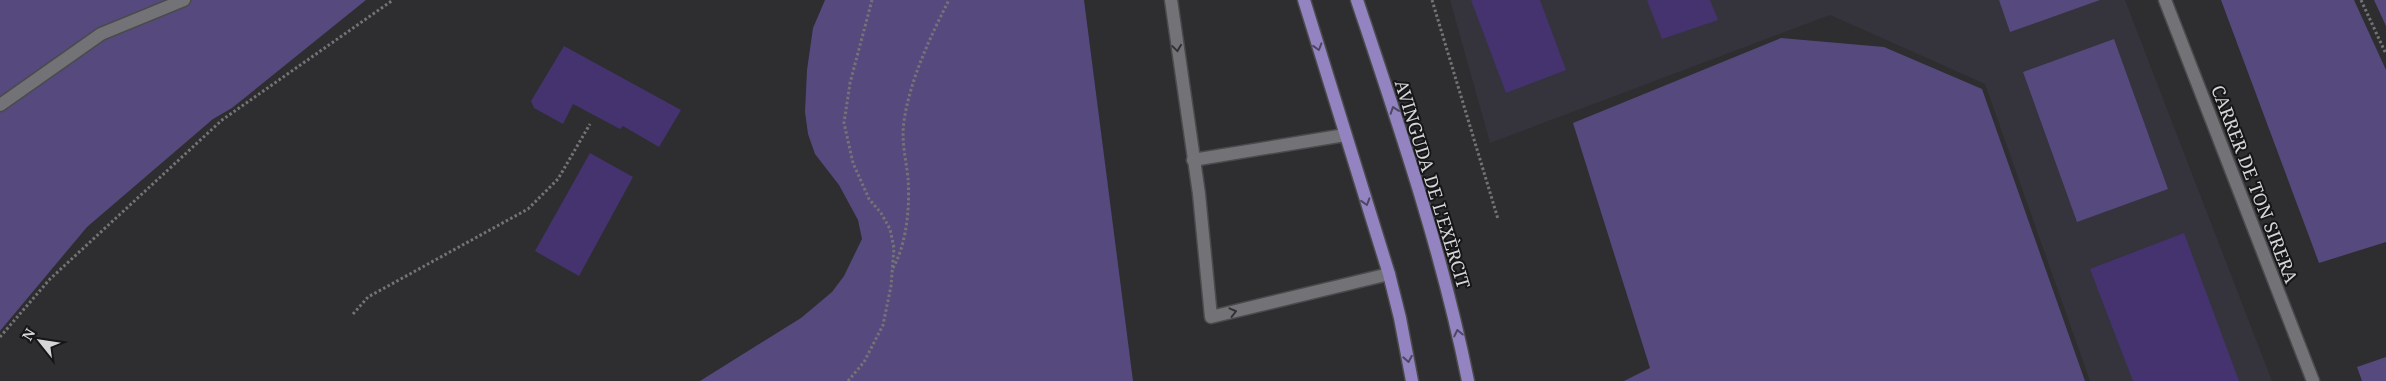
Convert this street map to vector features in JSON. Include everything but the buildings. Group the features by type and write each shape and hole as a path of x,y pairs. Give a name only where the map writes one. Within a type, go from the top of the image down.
{"main road":[{"path":"1304,0 1389,274 1400,318 1412,381"},
{"name":"AVINGUDA DE L'EXÈRCIT","path":"1357,0 1421,191 1458,328 1468,381"}],"street":[{"path":"0,105 101,34 184,0"},
{"path":"1170,0 1199,194 1211,317 1389,274"},
{"name":"CARRER DE TON SIRERA","path":"2165,0 2312,381"},
{"path":"1193,160 1345,135"}],"path":[{"path":"0,336 50,279 222,120 393,0"},
{"path":"848,381 864,362 883,325 893,268 894,248 890,230 881,213 869,199 853,163 844,123 850,83 872,0"},
{"path":"893,268 902,247 908,198 908,180 902,142 908,101 925,54 949,0"},
{"path":"1432,0 1498,218"},
{"path":"2361,0 2386,54"},
{"path":"353,314 368,297 528,209 558,179 590,124"}],"shaded area":[{"path":"0,0 366,0 232,108 213,119 87,227 0,331"},
{"path":"825,0 1084,0 1133,381 700,381 801,318 832,292 844,276 862,239 858,220 839,185 815,154 808,134 805,112 807,70 813,28"},
{"path":"1450,0 2125,0 2272,381 2090,381 1985,84 1830,15 1490,143"},
{"path":"1999,0 2100,0 2010,32"},
{"path":"2221,0 2354,0 2386,70 2386,242 2319,263"},
{"path":"2374,0 2386,0 2386,26"},
{"path":"1781,38 1884,47 1982,89 2085,381 1624,381 1650,368 1573,123"},
{"path":"2114,39 2168,189 2077,222 2023,72"},
{"path":"2386,357 2386,381 2362,381 2357,367"}]}
